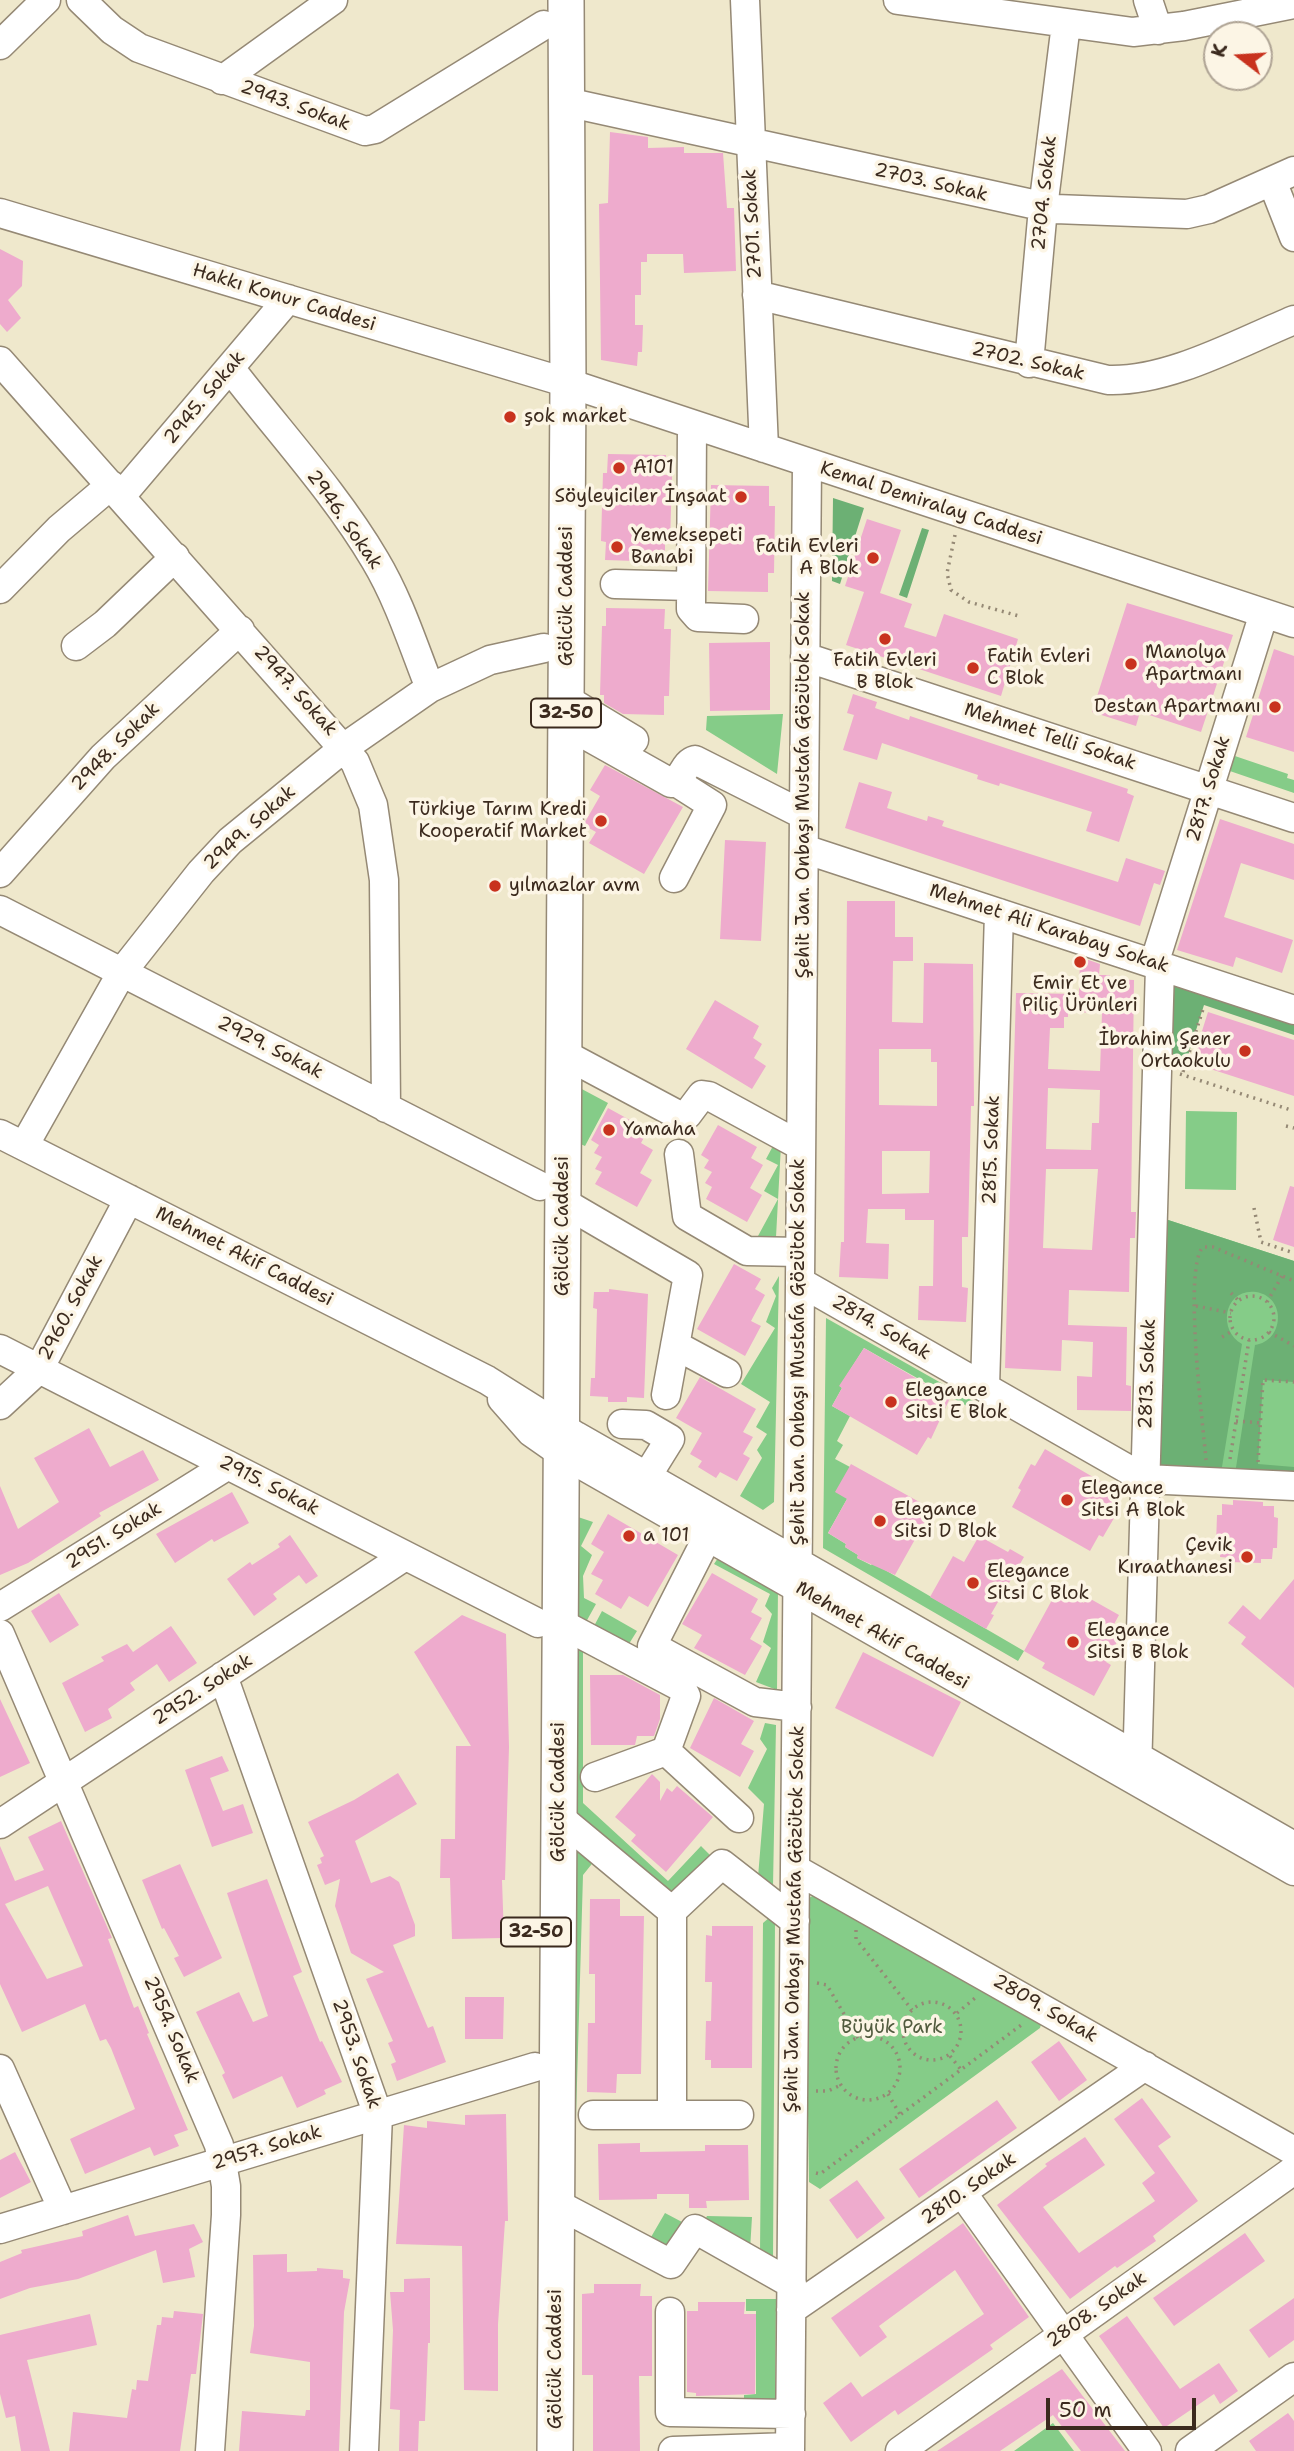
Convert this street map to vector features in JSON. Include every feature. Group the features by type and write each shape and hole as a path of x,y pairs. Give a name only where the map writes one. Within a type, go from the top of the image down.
{"main road":[{"name":"Gölcük Caddesi","path":"532,2451 535,2067 549,1623 552,1194 544,648 557,380 566,102 551,8"},
{"name":"Gölcük Caddesi","path":"551,8 566,712 564,1054 552,1194"},
{"name":"Gölcük Caddesi","path":"549,1623 559,1817 555,2451"}],"street":[{"name":"2943. Sokak","path":"81,0 126,41 222,80 358,130 370,131 551,8"},
{"path":"222,80 333,0"},
{"name":"2701. Sokak","path":"745,0 764,448"},
{"path":"1148,0 1158,30"},
{"path":"906,1 1049,15 1133,32 1158,30 1294,4"},
{"path":"0,45 38,3"},
{"name":"2704. Sokak","path":"1028,363 1043,208 1049,15"},
{"name":"2703. Sokak","path":"566,102 1043,208 1187,214 1209,209 1283,176"},
{"path":"1283,176 1294,237"},
{"name":"Hakkı Konur Caddesi","path":"0,213 557,380"},
{"name":"2702. Sokak","path":"757,295 1028,363 1087,376 1129,381 1170,370 1294,320"},
{"name":"2945. Sokak","path":"0,589 59,529 116,490 230,368 288,299"},
{"name":"2947. Sokak","path":"1,364 345,747 363,778 380,842 384,880 386,1108"},
{"name":"2946. Sokak","path":"230,368 356,530 376,561 393,595 430,688"},
{"name":"Kemal Demiralay Caddesi","path":"557,380 1294,622"},
{"path":"692,425 691,609 698,617 744,619"},
{"name":"Şehit Jan. Onbaşı Mustafa Gözütok Sokak","path":"790,2449 807,463"},
{"path":"76,646 105,624 175,557"},
{"path":"615,584 690,586"},
{"name":"2817. Sokak","path":"1157,965 1264,613"},
{"name":"2948. Sokak","path":"0,873 103,757 240,630"},
{"name":"2949. Sokak","path":"12,1140 122,972 201,872 230,842 345,747 430,688 490,660 544,648"},
{"name":"Mehmet Telli Sokak","path":"805,657 1294,818"},
{"path":"566,712 634,740"},
{"path":"566,712 712,805 674,878"},
{"path":"676,782 689,763 695,760 804,815"},
{"name":"Mehmet Ali Karabay Sokak","path":"804,849 1294,1010"},
{"name":"2929. Sokak","path":"0,910 552,1194 688,1275 675,1345"},
{"name":"2815. Sokak","path":"985,1387 999,913"},
{"name":"2813. Sokak","path":"1137,1770 1157,965"},
{"path":"564,1054 682,1117 687,1115 702,1095 709,1096 801,1146"},
{"name":"Mehmet Akif Caddesi","path":"12,1140 487,1380 550,1433 708,1536 798,1574"},
{"path":"679,1154 687,1216 747,1251 800,1252"},
{"name":"2960. Sokak","path":"0,1405 39,1369 129,1199"},
{"name":"2814. Sokak","path":"800,1282 1145,1479"},
{"path":"666,1395 675,1345 727,1373"},
{"name":"2915. Sokak","path":"0,1349 405,1556 681,1687 686,1696 666,1751"},
{"path":"622,1424 646,1425 670,1439 647,1476"},
{"name":"Mehmet Akif Caddesi","path":"550,1433 647,1476 798,1574 1137,1770 1294,1871"},
{"name":"2951. Sokak","path":"0,1607 228,1465"},
{"path":"1145,1479 1217,1477 1294,1486"},
{"path":"708,1536 652,1646 755,1702 797,1707"},
{"name":"2952. Sokak","path":"0,1824 405,1556"},
{"name":"2954. Sokak","path":"0,1634 212,2126 223,2161 226,2215 210,2451"},
{"name":"2953. Sokak","path":"223,1676 378,2115 364,2451"},
{"path":"596,1777 666,1751 739,1818"},
{"name":"Mehmet Akif Caddesi","path":"1137,1770 1294,1846"},
{"path":"559,1817 673,1911"},
{"path":"672,2115 673,1911 722,1864 795,1921"},
{"name":"2809. Sokak","path":"795,1869 1294,2151"},
{"name":"2810. Sokak","path":"791,2297 963,2194 1145,2066"},
{"name":"2957. Sokak","path":"0,2229 535,2067"},
{"path":"0,2069 63,2210"},
{"path":"593,2115 739,2115"},
{"name":"2808. Sokak","path":"900,2451 1294,2170"},
{"path":"963,2194 1147,2451"},
{"path":"557,2204 671,2264 695,2229 791,2297"},
{"path":"670,2312 670,2413 791,2414"},
{"path":"1190,2451 1294,2377"},
{"path":"673,2451 790,2449"}],"path":[{"path":"961,514 947,573 951,590 969,602 1020,616"},
{"path":"823,542 850,552"},
{"path":"1182,1074 1204,1005 1217,1009"},
{"path":"1174,1072 1291,1110"},
{"path":"1286,1126 1294,1128"},
{"path":"1254,1208 1261,1242 1294,1254"},
{"path":"1217,1477 1196,1355 1196,1259 1203,1247 1213,1247 1294,1281"},
{"path":"1267,1302 1282,1276"},
{"path":"1231,1293 1238,1301"},
{"path":"1252,1296 1267,1302 1274,1319 1264,1338 1249,1340 1234,1330 1231,1313 1238,1301 1252,1296"},
{"path":"1196,1306 1231,1313"},
{"path":"1222,1337 1234,1330"},
{"path":"1269,1332 1293,1343"},
{"path":"1217,1477 1236,1421 1249,1340"},
{"path":"1258,1464 1263,1380 1294,1382"},
{"path":"1236,1421 1261,1423"},
{"path":"857,1903 856,1939 912,2010"},
{"path":"794,1978 827,1985 858,2038"},
{"path":"931,2002 941,2003 956,2014 961,2031 956,2049 950,2055 932,2061 923,2059 907,2047 903,2027 912,2010 931,2002"},
{"path":"793,2171 820,2174 1044,2009"},
{"path":"873,2037 883,2040 897,2055 898,2076 887,2093 878,2098 857,2098 841,2085 837,2076 839,2055 845,2046 858,2038 873,2037"},
{"path":"950,2055 962,2071"},
{"path":"887,2093 901,2116"}],"green space":[{"path":"833,498 864,508 840,584 832,581"},
{"path":"922,528 929,530 907,598 899,595"},
{"path":"783,714 777,774 706,730 707,716"},
{"path":"1229,754 1288,774 1287,778 1294,780 1294,793 1224,769"},
{"path":"1169,983 1294,1024 1294,1035 1204,1005 1184,1068 1167,1063"},
{"path":"578,1087 608,1103 585,1146 578,1143"},
{"path":"1186,1111 1237,1112 1236,1190 1185,1189"},
{"path":"781,1145 776,1237 758,1236 778,1199 764,1191 778,1165 766,1159 773,1146"},
{"path":"1162,1218 1294,1261 1294,1477 1155,1469"},
{"path":"1162,1218 1294,1261 1294,1382 1263,1380 1258,1464 1294,1467 1294,1477 1235,1474 1255,1345 1272,1336 1278,1319 1273,1302 1256,1292 1237,1296 1228,1311 1229,1329 1234,1338 1242,1344 1221,1473 1155,1469"},
{"path":"779,1276 774,1502 763,1510 740,1496 762,1458 757,1450 767,1434 756,1427 770,1402 741,1384 775,1328 766,1322 776,1296 772,1288"},
{"path":"826,1318 989,1410 986,1417 864,1348 840,1386 842,1388 832,1406 850,1416 837,1441 843,1445 835,1459 850,1467 847,1499 828,1533 846,1544 845,1547 858,1555 857,1558 871,1565 873,1563 1024,1651 1018,1661 823,1548"},
{"path":"569,1514 593,1522 581,1546 592,1555 583,1576 584,1598 596,1604 586,1622 570,1614"},
{"path":"720,1555 778,1588 777,1690 756,1682 771,1648 763,1642 772,1614 765,1606 770,1594 714,1564"},
{"path":"602,1611 637,1631 627,1647 593,1628"},
{"path":"567,1634 583,1644 583,1803 668,1881 701,1846 713,1858 671,1903 568,1807"},
{"path":"765,1723 776,1725 773,1886 758,1877 764,1804 748,1788 767,1749 760,1739"},
{"path":"568,1841 595,1860 583,1875 575,2152 562,2152"},
{"name":"Büyük Park","path":"814,1895 1042,2021 1040,2028 820,2189 809,2182 805,1911 809,1898"},
{"path":"770,1917 775,1921 773,2259 760,2252 763,1923"},
{"path":"665,2213 682,2222 665,2254 647,2244"},
{"path":"707,2216 752,2217 750,2250 702,2226"},
{"path":"746,2299 776,2299 775,2406 744,2405 744,2395 756,2394 756,2311 746,2311"},
{"path":"1053,2423 1074,2451 1014,2451"}],"building":[{"path":"610,132 648,137 648,148 684,147 684,153 723,153 727,208 734,208 736,271 684,273 683,254 647,254 647,262 641,262 641,295 635,295 635,325 643,325 642,352 638,352 637,366 601,360 599,204 608,203"},
{"path":"0,249 23,261 22,286 8,300 21,318 7,332 0,324"},
{"path":"608,454 666,455 665,475 672,475 670,542 665,542 665,562 605,560 606,542 601,541 603,473 607,473"},
{"path":"711,485 769,486 769,506 775,506 774,573 768,573 768,592 708,591"},
{"path":"867,519 901,530 880,593 912,604 904,627 936,637 944,614 1018,639 1001,696 846,645 864,592 845,586"},
{"path":"1127,603 1233,635 1201,732 1140,712 1136,726 1092,712"},
{"path":"606,608 665,609 664,629 671,629 669,696 664,696 664,715 623,714 604,703 604,695 600,695 602,626 606,626"},
{"path":"770,642 770,710 710,711 709,643"},
{"name":"Destan Apartmanı","path":"1274,649 1294,656 1294,752 1246,737"},
{"path":"853,694 877,702 875,708 909,720 910,716 1128,789 1127,793 1134,796 1119,842 1086,831 1092,812 1000,783 999,786 977,779 978,775 882,743 877,760 843,750 854,715 847,713"},
{"path":"605,765 683,807 644,874 589,843 596,832 585,826 585,822 600,796 590,790"},
{"path":"859,782 892,792 887,808 927,821 928,816 944,821 942,826 1118,882 1126,858 1165,871 1160,885 1154,883 1140,926 845,828"},
{"path":"1220,819 1294,844 1294,880 1241,863 1224,917 1293,940 1282,973 1236,957 1233,967 1177,950"},
{"path":"725,840 766,842 761,941 720,939"},
{"path":"847,901 895,901 895,937 913,937 913,961 893,961 892,1022 923,1023 924,963 973,964 974,1106 971,1106 968,1237 962,1237 962,1287 968,1288 966,1322 918,1320 919,1286 933,1286 934,1220 905,1220 905,1209 868,1209 866,1243 889,1244 888,1279 839,1277 841,1242 844,1242","holes":["879,1049 931,1049 931,1062 937,1062 937,1106 879,1105","882,1151 930,1151 929,1193 882,1194"]},
{"path":"1080,957 1100,964 1099,975 1110,975 1109,979 1134,980 1131,1212 1136,1212 1135,1238 1130,1238 1129,1292 1069,1290 1068,1325 1127,1327 1126,1385 1131,1386 1131,1411 1077,1410 1077,1376 1092,1377 1093,1342 1062,1340 1061,1371 1005,1368 1016,993 1079,994","holes":["1068,1012 1102,1013 1100,1071 1048,1069 1050,1028 1064,1028 1064,1017 1068,1017","1048,1088 1100,1090 1099,1123 1092,1123 1091,1150 1046,1149","1046,1169 1098,1169 1092,1250 1043,1248"]},
{"path":"715,1000 759,1026 753,1038 762,1044 754,1058 766,1066 752,1089 686,1049"},
{"name":"İbrahim Şener Ortaokulu","path":"1208,1012 1294,1040 1294,1096 1192,1063"},
{"path":"608,1108 648,1130 641,1143 653,1150 640,1173 652,1180 637,1207 595,1184 602,1172 595,1169 602,1157 594,1153 599,1145 591,1140"},
{"path":"718,1125 757,1147 751,1158 763,1165 750,1188 762,1195 747,1222 706,1199 712,1187 705,1183 712,1172 704,1168 709,1160 701,1155"},
{"path":"1290,1186 1294,1187 1294,1247 1273,1240"},
{"path":"734,1264 761,1279 755,1289 765,1295 751,1321 761,1326 745,1356 697,1329"},
{"path":"609,1289 648,1294 644,1398 627,1397 627,1402 608,1402 608,1397 590,1396 591,1378 595,1378 597,1309 593,1308 594,1292 609,1292"},
{"name":"Elegance Sitsi E Blok","path":"864,1348 950,1398 931,1439 928,1437 917,1455 832,1406 842,1388 839,1386"},
{"path":"700,1377 756,1409 743,1432 753,1437 743,1454 750,1458 737,1481 720,1472 716,1478 698,1467 702,1461 690,1454 702,1433 676,1418"},
{"path":"89,1428 110,1467 143,1450 159,1480 99,1513 101,1516 28,1563 0,1575 0,1486 18,1529 59,1502 34,1458"},
{"name":"Elegance Sitsi A Blok","path":"1045,1449 1122,1494 1113,1511 1117,1513 1103,1537 1099,1535 1090,1551 1012,1507 1021,1490 1018,1488 1031,1464 1035,1466"},
{"name":"Elegance Sitsi D Blok","path":"851,1464 932,1509 895,1575 857,1558 858,1555 845,1547 846,1544 828,1533 847,1499 835,1492"},
{"path":"232,1492 249,1523 214,1542 212,1539 175,1563 156,1534"},
{"path":"1233,1500 1263,1502 1263,1506 1274,1506 1274,1517 1278,1518 1277,1548 1273,1548 1272,1559 1261,1559 1261,1563 1230,1562 1231,1558 1220,1557 1221,1546 1216,1545 1217,1515 1222,1515 1222,1504 1233,1505"},
{"path":"608,1514 678,1555 648,1607 629,1596 621,1609 595,1594 603,1580 591,1574 604,1552 591,1544"},
{"path":"290,1535 318,1576 306,1584 299,1575 273,1594 277,1599 254,1616 227,1579 250,1562 252,1565 280,1547 278,1544"},
{"name":"Elegance Sitsi C Blok","path":"979,1536 1008,1552 1010,1549 1024,1557 991,1614 994,1615 986,1629 930,1597 953,1556 964,1562"},
{"path":"712,1573 758,1599 751,1612 762,1618 750,1639 762,1646 745,1675 694,1648 702,1635 682,1624"},
{"path":"1294,1579 1294,1688 1241,1644 1246,1637 1228,1623 1243,1605 1260,1620"},
{"name":"Elegance Sitsi B Blok","path":"1058,1589 1084,1603 1087,1597 1119,1615 1112,1628 1122,1633 1106,1662 1111,1665 1094,1696 1042,1668 1045,1663 1024,1651"},
{"path":"59,1593 79,1625 50,1643 31,1611"},
{"path":"462,1615 506,1634 509,1747 505,1880 502,1880 504,1938 452,1939 450,1878 440,1878 441,1839 455,1839 456,1746 471,1746 414,1652"},
{"path":"171,1626 197,1663 169,1682 157,1664 130,1683 135,1690 108,1709 112,1718 85,1732 62,1683 104,1661 101,1657 127,1644 133,1652"},
{"path":"863,1652 961,1702 933,1757 835,1708"},
{"path":"590,1675 623,1675 660,1695 660,1719 654,1736 637,1736 635,1745 591,1745"},
{"path":"714,1698 754,1721 741,1744 754,1751 740,1777 690,1748"},
{"path":"0,1699 30,1763 0,1777"},
{"path":"222,1756 229,1771 210,1778 223,1811 243,1804 253,1833 212,1847 185,1770"},
{"path":"398,1773 417,1804 355,1841 371,1883 390,1876 399,1882 415,1925 415,1936 393,1945 428,2028 433,2026 446,2062 397,2081 391,2064 396,2062 388,2043 393,2041 366,1979 384,1972 351,1953 335,1906 340,1879 325,1885 317,1865 322,1863 320,1858 324,1856 308,1822 354,1800"},
{"path":"652,1774 660,1782 660,1801 667,1788 672,1792 677,1786 713,1817 666,1872 631,1841 636,1835 615,1817"},
{"path":"61,1821 112,1938 108,1939 134,2008 138,2006 149,2033 147,2034 188,2130 174,2135 179,2146 154,2156 150,2147 85,2174 70,2139 135,2109 111,2048 106,2039 100,2041 85,2004 22,2032 0,1984 0,1846 15,1881 44,1870 28,1837","holes":["48,1886 83,1966 47,1979 5,1904"]},
{"path":"180,1864 222,1958 184,1977 174,1958 179,1956 164,1928 162,1929 142,1880"},
{"path":"267,1879 302,1972 293,1976 320,2042 322,2041 342,2082 324,2090 326,2094 297,2108 282,2076 233,2099 222,2075 225,2073 196,2012 239,1992 253,2022 268,2016 227,1893"},
{"path":"590,1899 620,1899 620,1916 644,1916 641,2074 617,2074 616,2093 587,2092 588,2023 595,2023 595,1974 589,1974"},
{"path":"712,1926 753,1926 752,2068 711,2068 711,2060 705,2060 706,2021 711,2021 712,1982 705,1982 706,1935 712,1936"},
{"path":"465,1997 504,1997 503,2039 465,2039"},
{"path":"1059,2041 1087,2080 1059,2101 1031,2062"},
{"path":"1142,2098 1171,2137 1158,2146 1198,2201 1153,2236 1156,2241 1117,2268 1115,2266 1070,2299 997,2205 1047,2166 1045,2164 1085,2137 1105,2165 1043,2207 1079,2253 1155,2201 1142,2183 1155,2173 1114,2119"},
{"path":"997,2100 1017,2128 919,2198 899,2169"},
{"path":"506,2114 508,2221 505,2221 498,2324 498,2391 464,2390 462,2246 396,2244 404,2125 427,2128 427,2121 465,2125 465,2115"},
{"path":"640,2143 640,2152 705,2151 705,2145 748,2145 749,2200 706,2201 707,2208 689,2208 689,2194 657,2194 657,2199 599,2200 598,2144"},
{"path":"15,2152 31,2182 0,2198 0,2160"},
{"path":"857,2180 885,2218 857,2239 829,2200"},
{"path":"128,2215 135,2236 194,2224 203,2242 189,2249 195,2277 163,2283 156,2250 78,2279 30,2288 0,2299 0,2262 22,2253 21,2250 83,2236 82,2231"},
{"path":"963,2223 1029,2317 990,2345 993,2349 898,2415 895,2410 851,2442 823,2403 851,2382 862,2397 984,2314 955,2270 879,2326 887,2337 860,2357 831,2318"},
{"path":"1245,2233 1265,2261 1174,2326 1153,2298"},
{"path":"287,2254 287,2272 317,2271 317,2268 343,2270 343,2278 350,2279 344,2312 339,2451 239,2451 242,2411 305,2416 306,2410 310,2410 310,2362 250,2353 254,2326 253,2255"},
{"path":"430,2278 430,2343 425,2421 419,2421 418,2451 399,2451 400,2410 390,2409 393,2330 390,2292 404,2292 404,2279"},
{"path":"594,2284 641,2284 640,2296 652,2296 652,2376 639,2376 640,2451 593,2451 593,2375 582,2375 582,2294 594,2293"},
{"path":"1294,2298 1294,2340 1269,2358 1249,2330"},
{"path":"698,2302 745,2302 744,2314 756,2314 755,2394 696,2396 696,2393 687,2392 687,2311 698,2311"},
{"path":"174,2311 203,2314 196,2374 191,2374 180,2451 69,2451 73,2412 127,2418 132,2389 136,2390 137,2380 148,2381 157,2325 161,2325 162,2317 173,2318"},
{"path":"90,2314 97,2345 27,2360 50,2451 21,2451 15,2416 6,2418 0,2394 0,2335"},
{"path":"1127,2316 1180,2389 1219,2363 1238,2391 1220,2404 1214,2394 1164,2428 1099,2336"},
{"path":"1062,2369 1125,2451 1081,2451 1053,2415 1000,2451 937,2451"},
{"path":"1288,2413 1294,2421 1294,2451 1256,2451 1249,2441"}],"place":[{"name":"şok market","path":"510,417"},
{"name":"A101","path":"619,468"},
{"name":"Söyleyiciler İnşaat","path":"741,497"},
{"name":"Yemeksepeti Banabi","path":"617,547"},
{"name":"Fatih Evleri A Blok","path":"873,558"},
{"name":"Fatih Evleri B Blok","path":"885,639"},
{"name":"Manolya Apartmanı","path":"1131,664"},
{"name":"Fatih Evleri C Blok","path":"973,668"},
{"name":"Destan Apartmanı","path":"1275,707"},
{"name":"Türkiye Tarım Kredi Kooperatif Market","path":"601,821"},
{"name":"yılmazlar avm","path":"495,886"},
{"name":"Emir Et ve Piliç Ürünleri","path":"1080,962"},
{"name":"İbrahim Şener Ortaokulu","path":"1245,1051"},
{"name":"Yamaha","path":"609,1130"},
{"name":"Elegance Sitsi E Blok","path":"891,1402"},
{"name":"Elegance Sitsi A Blok","path":"1067,1500"},
{"name":"Elegance Sitsi D Blok","path":"880,1521"},
{"name":"a 101","path":"629,1536"},
{"name":"Çevik Kıraathanesi","path":"1247,1557"},
{"name":"Elegance Sitsi C Blok","path":"973,1583"},
{"name":"Elegance Sitsi B Blok","path":"1073,1642"}]}
